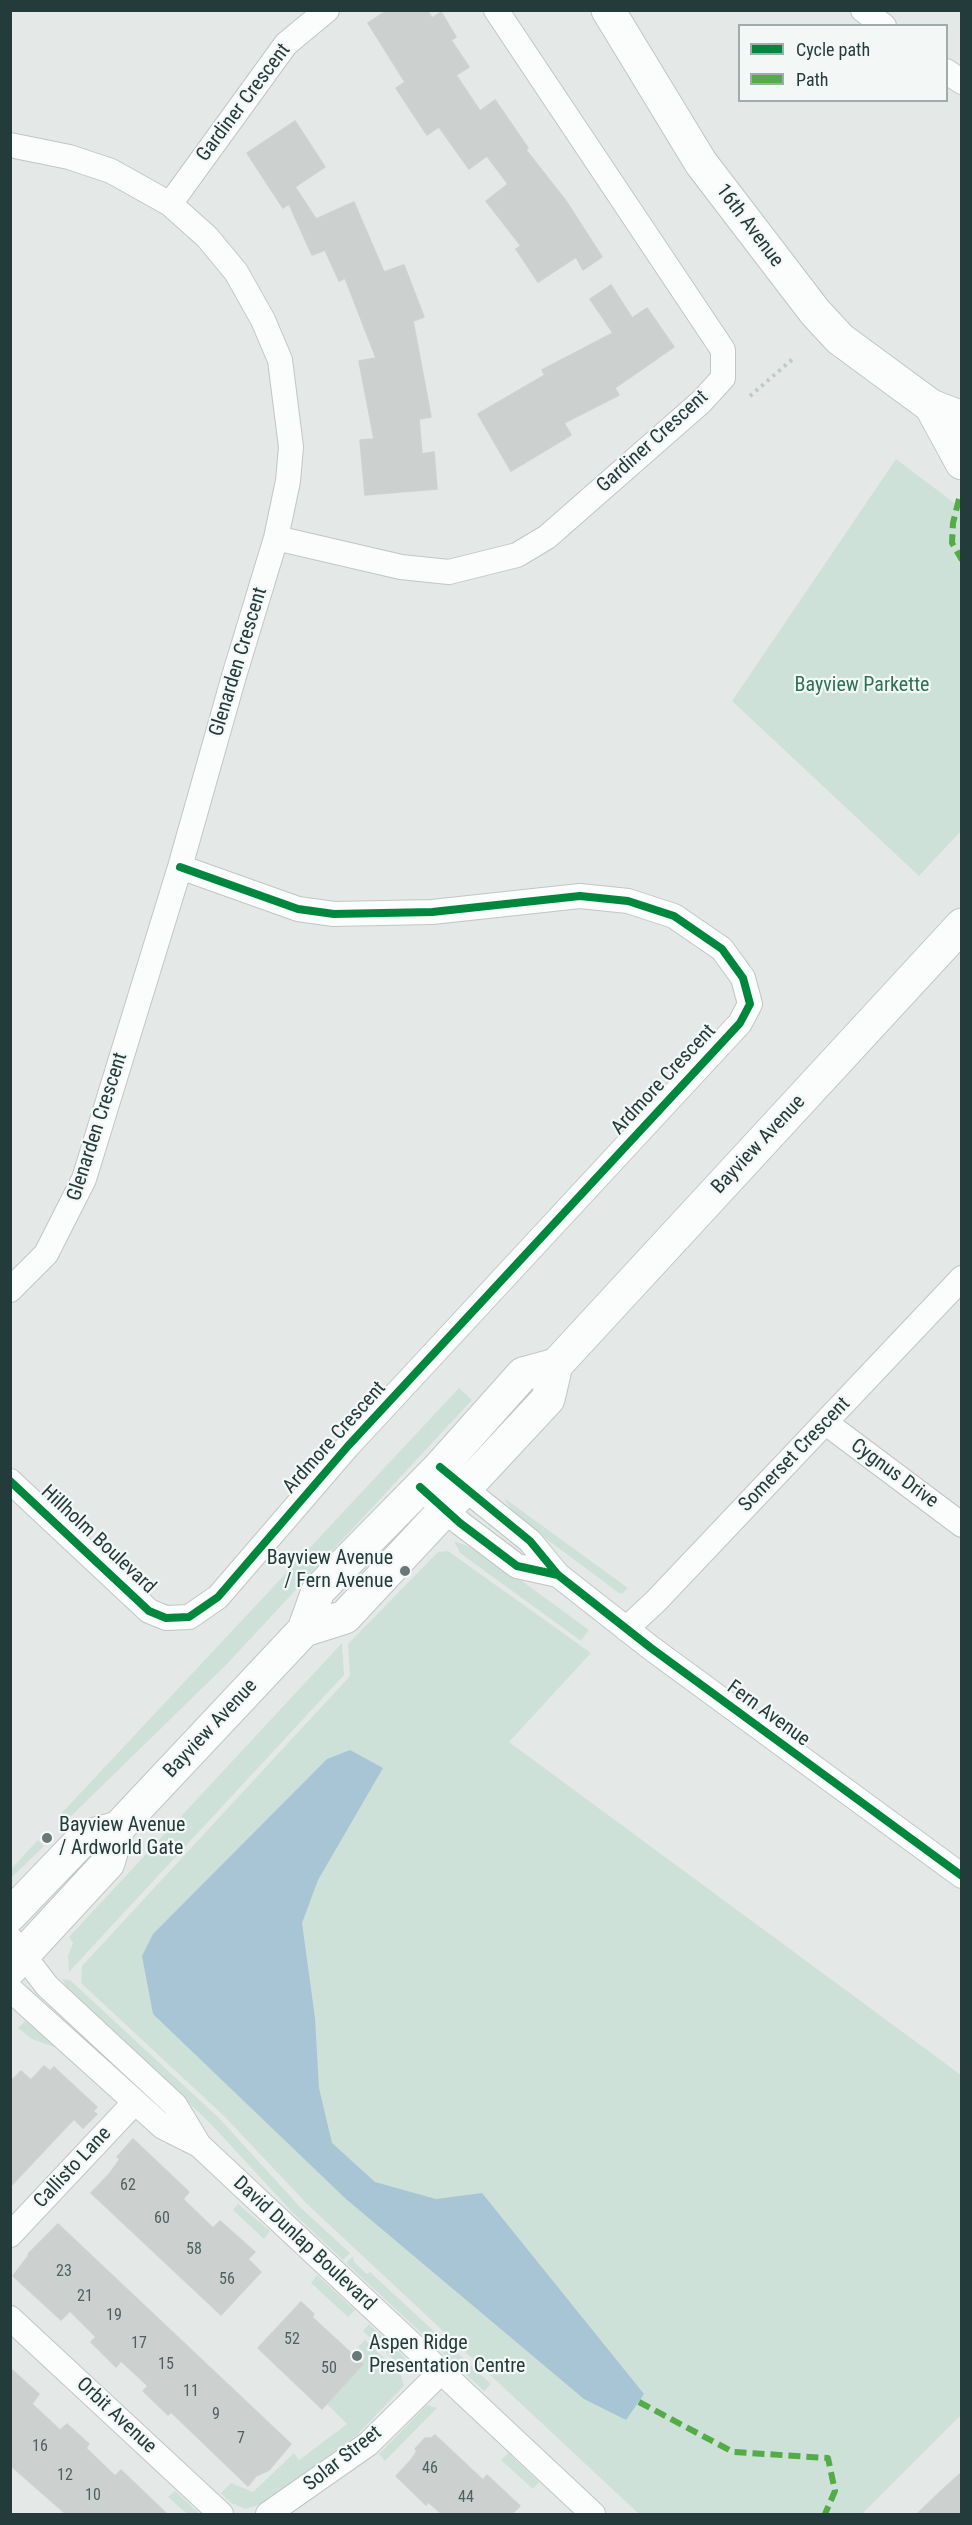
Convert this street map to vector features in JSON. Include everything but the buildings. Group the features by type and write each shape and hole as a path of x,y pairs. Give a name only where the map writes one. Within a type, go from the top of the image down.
{"main road":[{"name":"16th Avenue","path":"608,10 701,163 814,312 840,339 931,406 962,418"},
{"name":"16th Avenue","path":"931,406 962,463"},
{"name":"Bayview Avenue","path":"304,1630 345,1617 548,1399 556,1365 962,925"},
{"name":"Bayview Avenue","path":"15,1953 108,1863 118,1828 304,1630 318,1591 430,1477 523,1374 556,1365"},
{"path":"10,1916 85,1837 118,1828"}],"street":[{"name":"Gardiner Crescent","path":"170,204 286,44 327,10"},
{"name":"Gardiner Crescent","path":"276,538 401,567 449,572 517,555 547,537 701,402 723,378 723,350 496,10"},
{"path":"863,10 881,24"},
{"path":"948,72 962,82"},
{"name":"Glenarden Crescent","path":"10,145 69,157 111,171 170,204 207,237 236,272 263,320 280,360 291,447 288,481 276,538 180,867 84,1179 46,1254 10,1290"},
{"name":"Ardmore Crescent","path":"166,1618 189,1617 218,1597 348,1446 740,1023 750,1004 743,978 722,949 674,916 628,901 580,896 432,912 334,914 298,909 180,867"},
{"name":"Somerset Crescent","path":"626,1629 656,1601 962,1278"},
{"name":"Cygnus Drive","path":"826,1423 962,1525"},
{"name":"Fern Avenue","path":"430,1477 454,1498 517,1566 558,1575 626,1629 962,1876"},
{"name":"Hillholm Boulevard","path":"10,1481 149,1611 166,1618"},
{"name":"David Dunlap Boulevard","path":"15,1953 47,1986 175,2105 199,2145 593,2514"},
{"name":"David Dunlap Boulevard","path":"10,1989 163,2127 199,2145"},
{"name":"Callisto Lane","path":"10,2235 135,2102"},
{"name":"Orbit Avenue","path":"10,2318 221,2514"},
{"name":"Solar Street","path":"268,2514 368,2444 440,2373"}],"path":[{"path":"750,396 795,357"}],"green space":[{"name":"Bayview Parkette","path":"896,459 961,508 961,831 919,876 732,701"},
{"path":"459,1388 472,1400 227,1664 65,1822 59,1816"},
{"path":"504,1498 628,1588 622,1594 619,1593 514,1515"},
{"path":"454,1541 481,1551 589,1630 581,1641 460,1553"},
{"path":"448,1551 591,1653 509,1742 961,2075 961,2415 862,2514 639,2514 307,2204 225,2117 81,1983 82,1966 350,1676 348,1644 438,1552"},
{"path":"342,1643 344,1675 69,1972 68,1956 73,1943 69,1937"},
{"path":"38,1840 44,1846 11,1878 11,1869"},
{"path":"62,1979 70,1980 219,2118 301,2208 350,2253 343,2260 293,2213 210,2123 68,1989"},
{"path":"25,2021 41,2031 112,2095 107,2094 57,2048 32,2039 18,2028"},
{"path":"238,2204 270,2231 264,2239 233,2210"},
{"path":"353,2256 354,2262 367,2274 370,2272 491,2384 484,2391 346,2263"},
{"path":"317,2275 355,2310 348,2317 311,2283"},
{"path":"369,2324 403,2356 409,2370 405,2370 363,2331"},
{"path":"365,2340 401,2374 404,2386 357,2435 261,2504 246,2509 231,2503 221,2493 231,2483 253,2492 294,2453 299,2460 347,2424 327,2404 363,2364 356,2357 361,2351 358,2347"},
{"path":"427,2405 437,2408 385,2461 379,2454"},
{"path":"508,2453 539,2482 533,2489 501,2460"},
{"path":"175,2491 200,2514 187,2514 168,2497"}],"water":[{"path":"350,1750 383,1768 318,1880 302,1923 315,2018 319,2088 332,2143 375,2182 436,2199 482,2193 644,2394 626,2420 584,2399 346,2199 153,2014 142,1956 153,1934 327,1759"}],"marked path":[{"path":"959,499 953,523 952,543 962,560"},
{"path":"639,2402 733,2452 828,2458 835,2491 825,2514"}],"cycle path":[{"path":"10,1481 149,1611 166,1618 189,1617 218,1597 348,1446 740,1023 750,1004 743,978 722,949 674,916 628,901 580,896 432,912 334,914 298,909 180,867"},
{"path":"440,1467 530,1541 558,1575 651,1648 962,1876"},
{"path":"420,1487 460,1523 517,1566 558,1575"}],"place":[{"name":"Bayview Avenue / Fern Avenue","path":"405,1571"},
{"name":"Bayview Avenue / Ardworld Gate","path":"47,1838"},
{"name":"Aspen Ridge Presentation Centre","path":"357,2356"}]}
